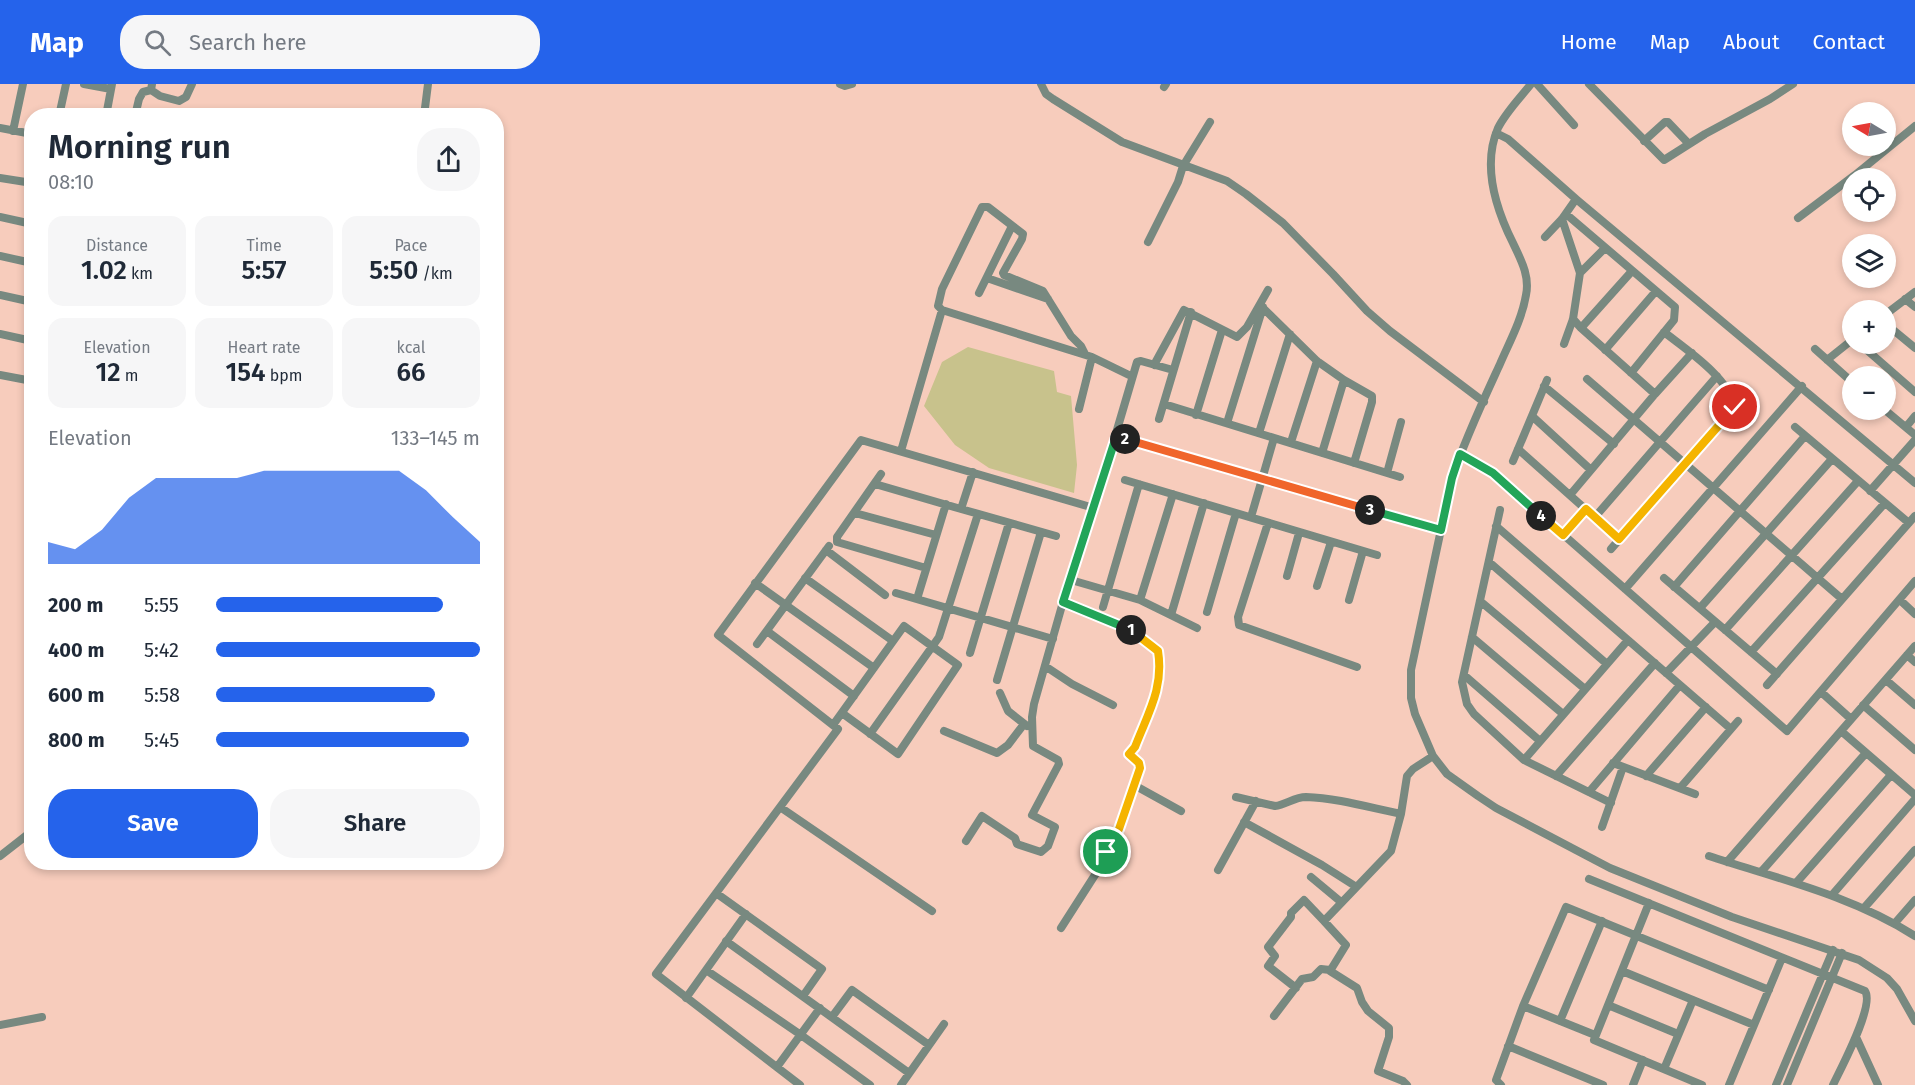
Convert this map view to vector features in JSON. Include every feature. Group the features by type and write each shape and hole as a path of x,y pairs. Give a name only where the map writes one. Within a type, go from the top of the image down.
{"street":[{"path":"13,130 23,84"},
{"path":"61,108 66,84"},
{"path":"84,84 111,87 107,108"},
{"path":"137,108 143,92 151,87 160,96 179,101 186,97 192,84"},
{"path":"425,108 428,84"},
{"path":"840,84 852,84"},
{"path":"1041,84 1046,94 1122,142 1227,181 1283,223 1366,310 1484,402"},
{"path":"1531,84 1503,120 1497,133 1491,164 1492,183 1501,214 1526,273 1528,287 1519,322 1484,402 1464,456 1452,478 1414,653 1411,684 1414,714 1433,756 1452,778 1496,808 1610,868 1732,916 1859,960 1887,978 1905,1001 1915,1021"},
{"path":"1589,84 1664,160 1793,84"},
{"path":"1541,87 1574,125"},
{"path":"1148,242 1178,182 1183,166 1210,122"},
{"path":"1644,141 1665,122 1668,122 1689,144"},
{"path":"1798,218 1915,126"},
{"path":"0,128 24,132"},
{"path":"1497,133 1508,139 1576,199 1803,386 1915,483"},
{"path":"0,178 24,182"},
{"path":"1545,237 1576,199"},
{"path":"1079,409 1089,356 1071,336 1043,291 1004,274 1023,237 1022,233 988,207 982,207 942,289 938,303 942,310 1089,356 1131,376"},
{"path":"1564,216 1675,307 1674,320 1631,373"},
{"path":"1563,344 1573,319 1580,273 1564,216"},
{"path":"0,217 24,222"},
{"path":"979,293 1011,226"},
{"path":"1580,273 1605,248"},
{"path":"0,256 24,261"},
{"path":"1581,328 1632,271"},
{"path":"987,278 1048,299"},
{"path":"1227,423 1261,306 1268,290"},
{"path":"1605,350 1656,291"},
{"path":"1896,306 1915,292"},
{"path":"0,296 24,300"},
{"path":"1905,299 1915,307"},
{"path":"1154,364 1184,310 1233,337 1239,336 1261,306"},
{"path":"1261,306 1317,361 1370,395 1373,400 1354,463"},
{"path":"901,452 942,310"},
{"path":"1159,419 1191,312"},
{"path":"1573,319 1655,394"},
{"path":"1196,415 1222,330"},
{"path":"1611,549 1734,410 1733,401 1718,376 1664,332"},
{"path":"1896,332 1915,348"},
{"path":"0,334 24,339"},
{"path":"1259,433 1290,334"},
{"path":"1827,360 1842,348"},
{"path":"1815,350 1842,373"},
{"path":"1570,495 1692,353"},
{"path":"1871,354 1915,392"},
{"path":"966,841 982,816 1015,838 1017,844 1041,852 1048,846 1055,827 1032,815 1059,764 1058,760 1033,746 1034,704 1063,602 1116,437 1131,376 1138,361 1173,370"},
{"path":"1291,442 1317,361"},
{"path":"0,375 24,380"},
{"path":"1595,517 1718,376"},
{"path":"1587,379 1842,599"},
{"path":"1322,453 1344,380"},
{"path":"1513,461 1546,383 1614,444"},
{"path":"1625,589 1803,386"},
{"path":"1164,404 1400,477"},
{"path":"1532,416 1591,470"},
{"path":"1905,427 1915,416"},
{"path":"1896,419 1915,435"},
{"path":"1387,473 1401,422"},
{"path":"1795,427 1909,523"},
{"path":"1674,587 1805,436"},
{"path":"1116,437 1441,530"},
{"path":"1251,518 1274,438"},
{"path":"800,1085 656,974 838,729 718,635 859,442 865,440 1094,508"},
{"path":"1870,491 1915,440"},
{"path":"1518,449 1619,539"},
{"path":"1464,456 1480,464 1787,730 1915,581"},
{"path":"1700,608 1832,459"},
{"path":"961,509 973,472"},
{"path":"881,474 837,537 838,543 926,568"},
{"path":"1125,480 1377,555"},
{"path":"1725,630 1858,481"},
{"path":"875,483 1056,536"},
{"path":"1103,607 1139,484"},
{"path":"1140,600 1173,494"},
{"path":"1171,615 1204,503"},
{"path":"1751,652 1885,503"},
{"path":"917,599 946,504"},
{"path":"1563,535 1586,509"},
{"path":"1500,510 1464,675 1463,691 1467,704 1474,714 1524,759 1611,803"},
{"path":"855,513 936,535"},
{"path":"1207,612 1236,513"},
{"path":"870,734 939,637 978,514"},
{"path":"1767,685 1915,516"},
{"path":"970,653 1009,523"},
{"path":"1268,523 1238,617 1239,625 1357,667"},
{"path":"1496,526 1731,729"},
{"path":"997,680 1041,532"},
{"path":"1287,576 1299,533"},
{"path":"1317,585 1331,542"},
{"path":"757,644 827,548 885,595"},
{"path":"1349,600 1363,551"},
{"path":"1489,562 1606,664"},
{"path":"806,578 893,641"},
{"path":"1664,578 1776,674"},
{"path":"1071,580 1140,600 1197,628"},
{"path":"755,583 874,668"},
{"path":"896,593 1053,639"},
{"path":"1900,600 1915,614"},
{"path":"1480,601 1585,689"},
{"path":"1061,928 1102,864 1119,829 1140,765 1129,754 1135,747 1159,685 1161,669 1158,651 1134,631 1063,602"},
{"path":"1666,673 1715,621"},
{"path":"833,725 904,626 958,665 898,754 842,713"},
{"path":"767,631 854,696"},
{"path":"1472,637 1563,714"},
{"path":"1524,759 1628,640"},
{"path":"1727,862 1915,646"},
{"path":"1907,655 1915,662"},
{"path":"1556,776 1655,663"},
{"path":"1045,666 1072,684 1113,705"},
{"path":"1464,675 1540,741"},
{"path":"1886,680 1915,705"},
{"path":"1589,792 1680,685"},
{"path":"1821,692 1851,719"},
{"path":"1000,693 1008,711 1032,729"},
{"path":"1863,705 1915,750"},
{"path":"1646,776 1706,707"},
{"path":"1680,788 1738,721"},
{"path":"944,731 997,753 1008,746 1024,724"},
{"path":"1832,895 1915,797 1841,731"},
{"path":"1761,872 1866,753"},
{"path":"1324,921 1355,886 1391,851 1401,814 1407,776 1413,769 1433,756"},
{"path":"1613,764 1695,794"},
{"path":"1602,827 1623,767"},
{"path":"1796,883 1891,775"},
{"path":"1134,785 1181,811"},
{"path":"1236,797 1281,806 1293,799 1317,798 1401,814"},
{"path":"1218,870 1256,801"},
{"path":"780,807 932,911"},
{"path":"1244,822 1355,886"},
{"path":"0,856 24,838"},
{"path":"1864,908 1915,850"},
{"path":"1709,856 1832,895 1895,923 1915,936"},
{"path":"1311,877 1341,902"},
{"path":"1589,879 1782,958 1833,976 1865,991 1868,995 1868,1002 1856,1037 1833,1085"},
{"path":"716,893 822,969 803,996"},
{"path":"1296,988 1268,966 1275,956 1268,947 1291,914 1304,900 1346,945 1330,970"},
{"path":"1895,923 1915,900"},
{"path":"1649,903 1594,1040 1596,1043 1702,1085"},
{"path":"1501,1085 1496,1080 1508,1046 1566,907 1769,990"},
{"path":"686,998 746,914"},
{"path":"1560,1021 1602,921"},
{"path":"726,941 909,1073"},
{"path":"1776,1085 1833,950"},
{"path":"1787,1085 1842,953"},
{"path":"1730,1085 1782,958"},
{"path":"705,970 870,1085"},
{"path":"1274,1017 1302,979 1313,978 1319,970 1330,970 1358,988 1362,1002 1368,1011 1389,1028 1389,1037 1378,1071 1403,1081 1407,1085"},
{"path":"1622,970 1754,1025"},
{"path":"832,1017 852,990 929,1045"},
{"path":"1664,1069 1693,1000"},
{"path":"1608,1005 1678,1034"},
{"path":"1523,1006 1595,1035"},
{"path":"777,1068 820,1008"},
{"path":"0,1025 42,1017"},
{"path":"901,1085 944,1024"},
{"path":"1856,1037 1878,1085"},
{"path":"1508,1046 1603,1085"},
{"path":"1633,1085 1643,1060"}],"shaded area":[{"path":"968,347 1054,371 1057,392 1071,396 1077,465 1074,493 989,468 955,445 924,406 942,362"}],"route":[{"path":"1106,852 1119,829 1140,768 1139,763 1129,754 1135,747 1156,693 1161,669 1158,651 1134,631 1063,602 1116,437 1441,530 1452,478 1460,454 1493,473 1563,535 1586,509 1619,539 1735,407"}]}
